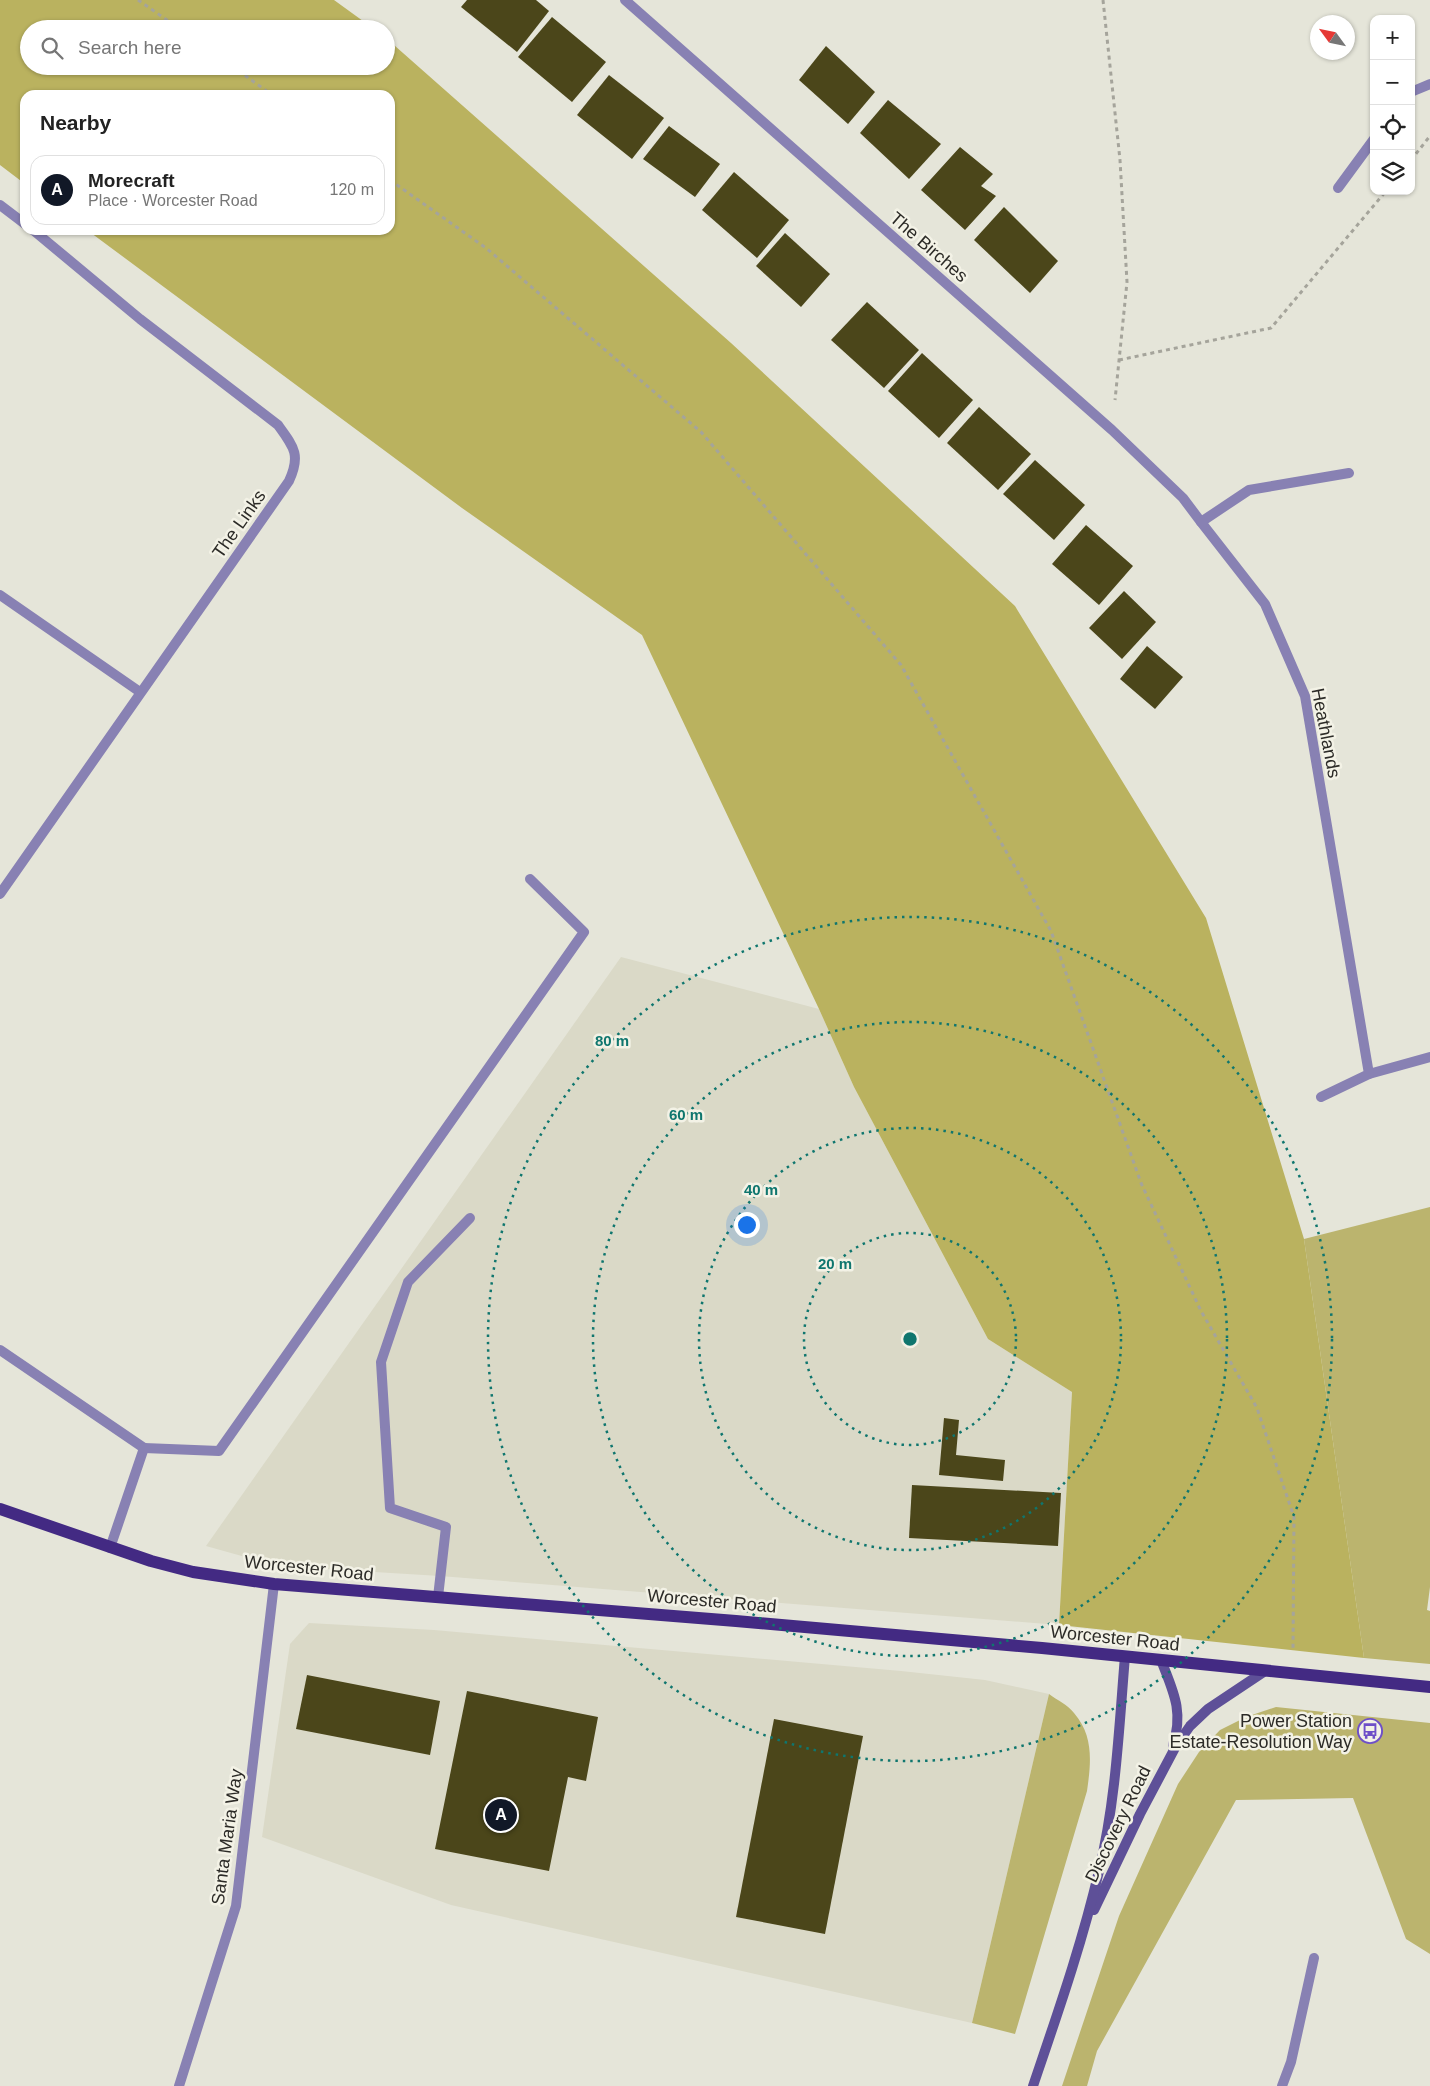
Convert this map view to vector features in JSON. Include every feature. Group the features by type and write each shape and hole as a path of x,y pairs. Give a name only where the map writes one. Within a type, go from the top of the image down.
{"main road":[{"name":"Worcester Road","path":"0,1509 110,1548 193,1572 274,1584 736,1620 1125,1656 1430,1687"}],"street":[{"name":"The Birches","path":"628,1 1112,430 1183,498 1201,522"},
{"path":"1415,90 1430,84"},
{"path":"1338,188 1370,144"},
{"path":"0,205 20,220"},
{"name":"The Links","path":"0,894 289,481 295,469 296,458 291,444 278,425 140,319 39,235"},
{"path":"1201,522 1249,490 1349,473"},
{"name":"Heathlands","path":"1201,522 1265,604 1305,696 1369,1074"},
{"path":"0,595 140,692"},
{"path":"0,1350 144,1448 219,1451 584,932 530,878"},
{"path":"1321,1097 1369,1074 1430,1058"},
{"path":"438,1597 446,1527 390,1508 381,1362 408,1282 470,1218"},
{"path":"110,1548 144,1448"},
{"name":"Santa Maria Way","path":"179,2086 236,1906 274,1584"},
{"name":"Discovery Road","path":"1033,2086 1080,1943 1100,1870 1114,1785 1125,1656"},
{"path":"1161,1660 1177,1699 1177,1732 1167,1762"},
{"name":"Discovery Road","path":"1080,1943 1115,1863 1167,1762 1190,1726 1208,1709 1266,1671"},
{"path":"1282,2086 1291,2062 1314,1958"}],"path":[{"path":"138,0 167,20"},
{"path":"1103,0 1120,160 1127,282 1112,430"},
{"path":"244,75 265,90"},
{"path":"1415,155 1430,136"},
{"path":"395,184 486,248 701,432 901,665 1051,931 1141,1183 1201,1311 1257,1408 1294,1517 1290,1674"},
{"path":"1119,360 1271,328 1383,195"}],"shaded area":[{"path":"0,0 334,0 362,20 20,20 20,75 395,75 395,46 731,343 1015,606 1206,918 1304,1239 1364,1658 1059,1625 1072,1392 988,1339 854,1087 642,635 462,508 94,235 395,235 395,90 20,90 20,180 0,165"},
{"path":"621,957 819,1009 854,1087 988,1339 1072,1392 1059,1625 440,1576 309,1568 256,1560 206,1546"},
{"path":"1430,1207 1430,1587 1427,1610 1430,1611 1430,1664 1364,1658 1304,1239"},
{"path":"309,1623 434,1630 901,1671 985,1680 1049,1694 972,2023 451,1905 262,1837 290,1644"},
{"path":"1049,1694 1074,1713 1085,1731 1090,1750 1087,1791 1015,2034 972,2023"},
{"path":"1276,1707 1430,1723 1430,1954 1406,1939 1353,1798 1236,1800 1097,2051 1087,2086 1062,2086 1119,1916 1178,1784 1199,1752 1220,1730 1246,1717"}],"building":[{"path":"467,0 536,0 549,11 517,52 461,7"},
{"path":"552,17 606,62 572,102 518,57"},
{"path":"826,46 875,92 848,124 799,80"},
{"path":"609,75 664,118 632,159 577,115"},
{"path":"888,100 941,144 909,179 860,133"},
{"path":"669,126 720,164 695,197 643,159"},
{"path":"960,147 993,174 981,186 996,196 965,230 921,190"},
{"path":"734,172 789,220 757,258 702,210"},
{"path":"1004,207 1058,261 1030,293 974,240"},
{"path":"785,233 830,274 801,307 756,266"},
{"path":"867,302 919,350 884,388 831,340"},
{"path":"922,353 973,400 939,438 888,391"},
{"path":"979,407 1031,454 998,490 947,443"},
{"path":"1035,460 1085,505 1054,540 1003,494"},
{"path":"1086,525 1133,566 1099,605 1052,564"},
{"path":"1124,591 1156,622 1122,659 1089,628"},
{"path":"1147,646 1183,677 1155,709 1120,679"},
{"path":"944,1418 959,1420 956,1455 1005,1460 1003,1481 939,1475"},
{"path":"912,1485 1061,1493 1058,1546 909,1538"},
{"path":"307,1675 440,1701 430,1755 296,1729"},
{"path":"467,1691 598,1717 586,1781 568,1777 549,1871 435,1849"},
{"path":"774,1719 863,1736 825,1934 736,1917"}],"place":[{"name":"Power Station Estate-Resolution Way","path":"1370,1731"},
{"name":"Morecraft","path":"501,1815"}]}
